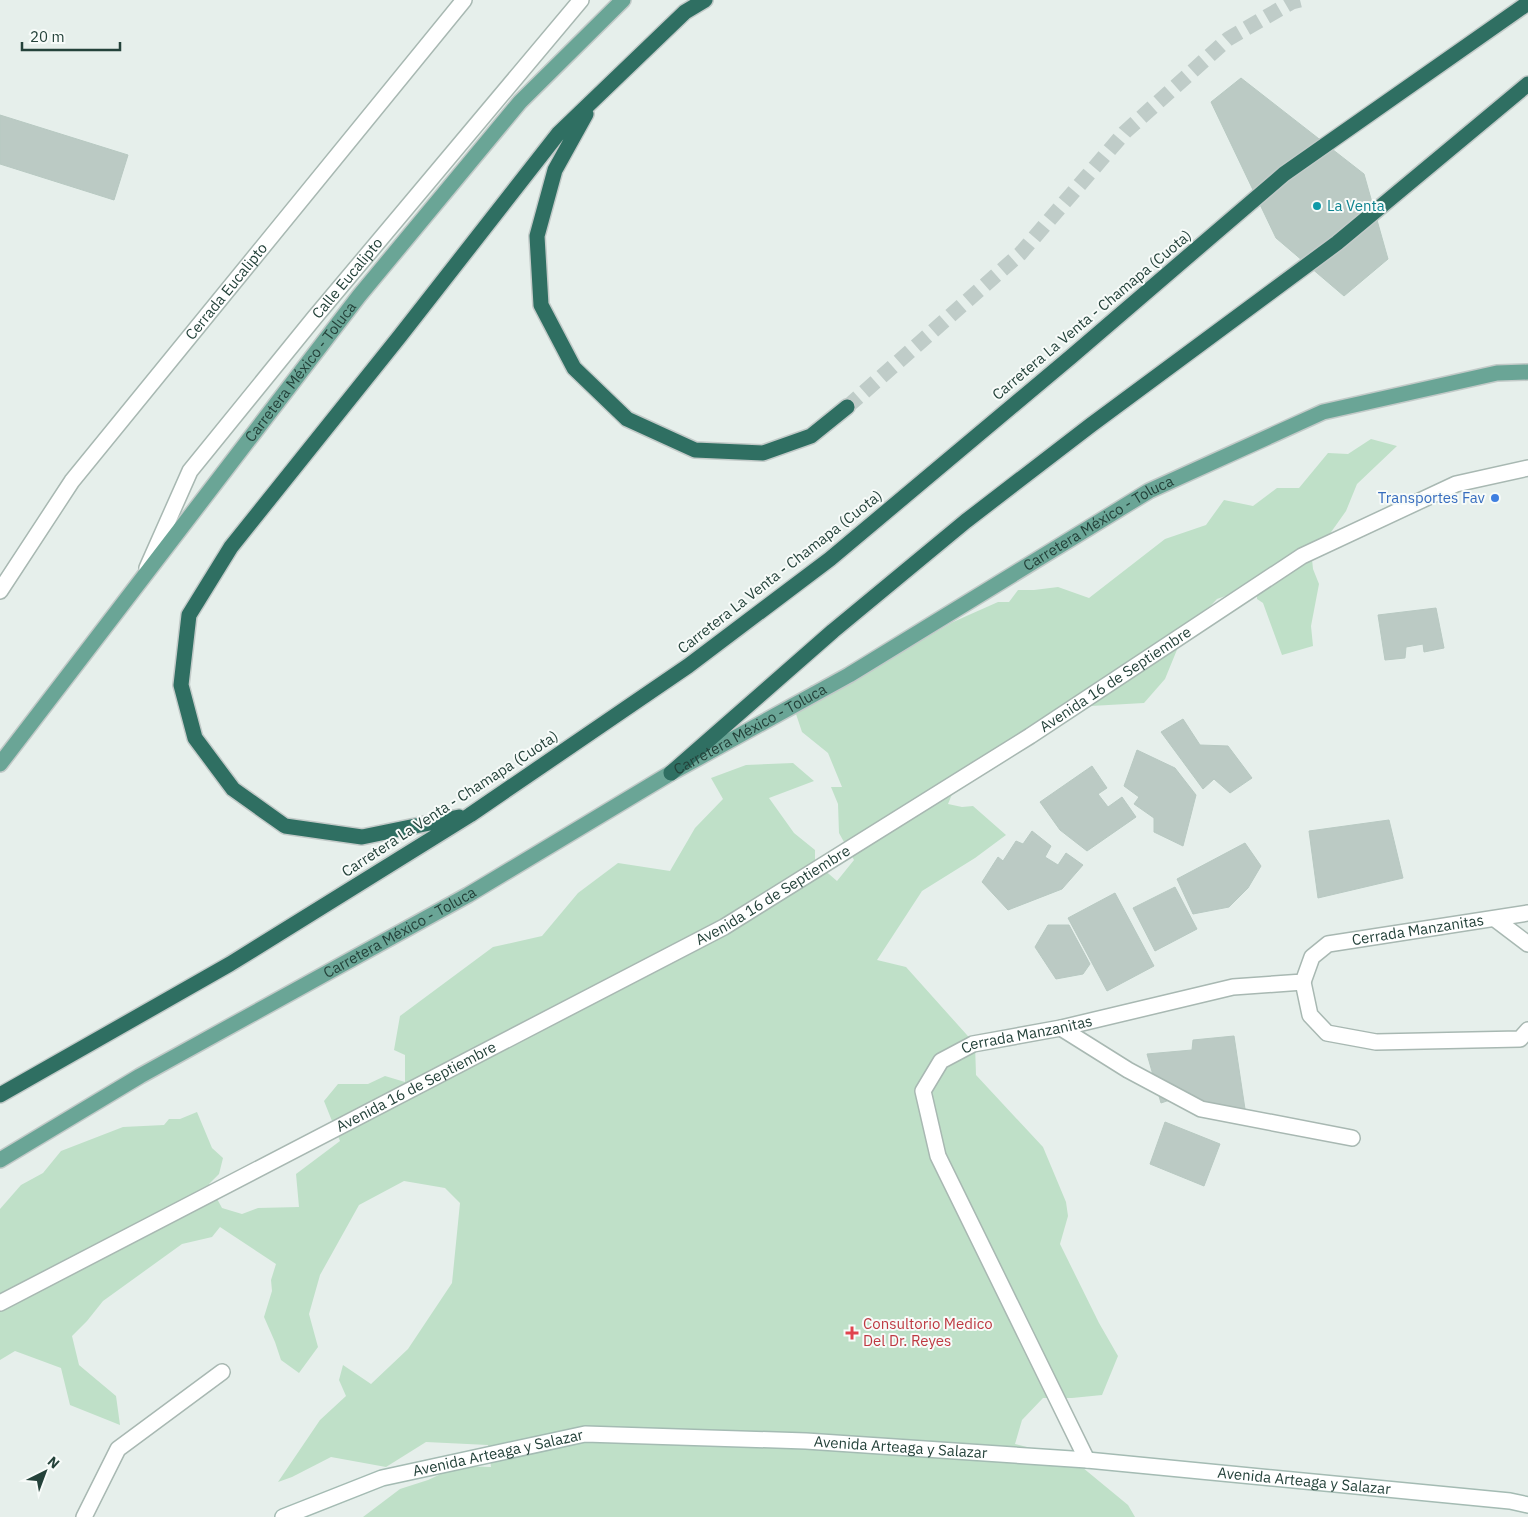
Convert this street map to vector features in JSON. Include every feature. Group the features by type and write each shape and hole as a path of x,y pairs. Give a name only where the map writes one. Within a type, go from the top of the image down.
{"highway":[{"path":"470,815 362,837 285,826 233,788 196,738 181,685 189,615 231,547 400,336 558,134 684,12 705,0"},
{"name":"Carretera La Venta - Chamapa (Cuota)","path":"0,1095 230,964 470,815 688,666 830,559 1072,356 1284,174 1528,3"},
{"path":"671,773 833,631 966,521 1091,425 1337,243 1528,84"},
{"path":"594,100 554,170 537,236 541,305 574,368 627,420 695,450 763,453 811,436 846,407"}],"main road":[{"name":"Carretera México - Toluca","path":"0,764 359,296 520,102 623,0"},
{"name":"Carretera México - Toluca","path":"0,1160 140,1076 468,895 671,773 849,676 1149,491 1323,412 1497,373 1528,372"}],"street":[{"name":"Cerrada Eucalipto","path":"0,591 72,481 464,0"},
{"name":"Calle Eucalipto","path":"143,576 190,471 315,317 581,0"},
{"name":"Avenida 16 de Septiembre","path":"0,1303 724,927 1030,736 1302,556 1456,484 1528,468"},
{"name":"Cerrada Manzanitas","path":"1086,1460 938,1156 923,1091 941,1061 973,1044 1061,1028 1233,987 1303,982 1312,957 1328,944 1528,913"},
{"path":"1495,919 1528,944"},
{"path":"1303,982 1310,1015 1327,1033 1376,1042 1520,1038 1528,1030"},
{"path":"1061,1028 1128,1070 1201,1109 1352,1138"},
{"path":"84,1517 118,1449 222,1372"},
{"name":"Avenida Arteaga y Salazar","path":"283,1517 382,1478 585,1434 806,1441 1086,1460 1510,1501 1528,1505"}],"green space":[{"path":"1371,439 1397,446 1357,484 1346,511 1312,559 1313,569 1319,584 1311,626 1313,646 1282,655 1263,603 1257,599 1257,585 1217,599 1183,635 1165,679 1144,703 1073,707 959,777 948,804 962,807 973,806 1006,835 975,858 922,891 877,960 906,967 975,1044 976,1075 1043,1147 1066,1202 1068,1216 1060,1244 1099,1323 1118,1356 1102,1395 1043,1398 1022,1420 1015,1444 1071,1458 1128,1505 1135,1517 363,1517 400,1489 428,1480 458,1466 491,1467 488,1445 426,1442 386,1467 331,1457 278,1482 320,1420 346,1396 339,1380 343,1365 371,1384 408,1349 452,1283 460,1203 445,1188 404,1181 359,1205 320,1275 309,1314 318,1347 299,1373 281,1360 264,1317 272,1291 271,1280 276,1264 220,1227 212,1237 182,1244 103,1301 72,1336 79,1365 116,1396 120,1425 70,1405 61,1368 15,1351 0,1360 0,1209 21,1185 43,1173 61,1151 123,1127 164,1125 169,1119 180,1119 197,1112 212,1148 223,1158 219,1174 209,1184 222,1208 242,1214 258,1208 299,1207 296,1174 340,1141 324,1101 338,1084 368,1084 385,1076 405,1082 405,1055 394,1050 400,1016 493,947 542,936 578,893 618,863 670,871 695,828 723,799 711,778 746,765 793,763 814,781 769,798 794,833 815,850 815,862 837,881 854,860 839,833 838,804 831,787 842,787 828,753 802,732 795,711 811,685 827,692 891,650 924,639 953,622 998,602 1009,602 1018,590 1058,587 1089,598 1165,539 1206,525 1224,500 1253,506 1277,488 1299,488 1328,453 1348,454"}],"building":[{"name":"La Venta","path":"1241,78 1364,174 1388,259 1344,296 1276,238 1211,102"},
{"path":"0,115 128,155 114,200 0,164"},
{"path":"1436,608 1444,648 1424,652 1423,644 1406,647 1405,658 1385,660 1378,615"},
{"path":"1183,719 1200,745 1228,746 1252,778 1230,793 1214,779 1203,789 1161,732"},
{"path":"1137,750 1175,768 1196,795 1183,846 1154,832 1154,818 1134,804 1139,797 1124,786"},
{"path":"1092,766 1107,788 1098,794 1108,807 1122,797 1136,817 1087,851 1060,830 1040,802"},
{"path":"1389,820 1403,878 1318,898 1309,831"},
{"path":"1032,831 1051,846 1045,857 1058,865 1066,853 1083,865 1062,889 1008,910 982,882 998,857 1003,861 1016,841 1023,844"},
{"path":"1245,843 1261,866 1248,888 1229,907 1193,914 1177,879"},
{"path":"1175,887 1197,929 1155,951 1133,908"},
{"path":"1115,893 1154,966 1107,991 1068,918"},
{"path":"1048,925 1069,925 1090,964 1083,974 1056,979 1035,947"},
{"path":"1234,1036 1245,1109 1199,1105 1190,1093 1161,1103 1147,1054 1192,1050 1193,1040"},
{"path":"1165,1122 1220,1144 1204,1186 1150,1164"}],"tunnel":[{"path":"847,407 1020,254 1125,132 1228,39 1292,2 1300,0"}],"place":[{"name":"La Venta","path":"1317,206"},
{"name":"Transportes Fav","path":"1495,498"},
{"name":"Consultorio Medico Del Dr. Reyes","path":"852,1333"}]}
